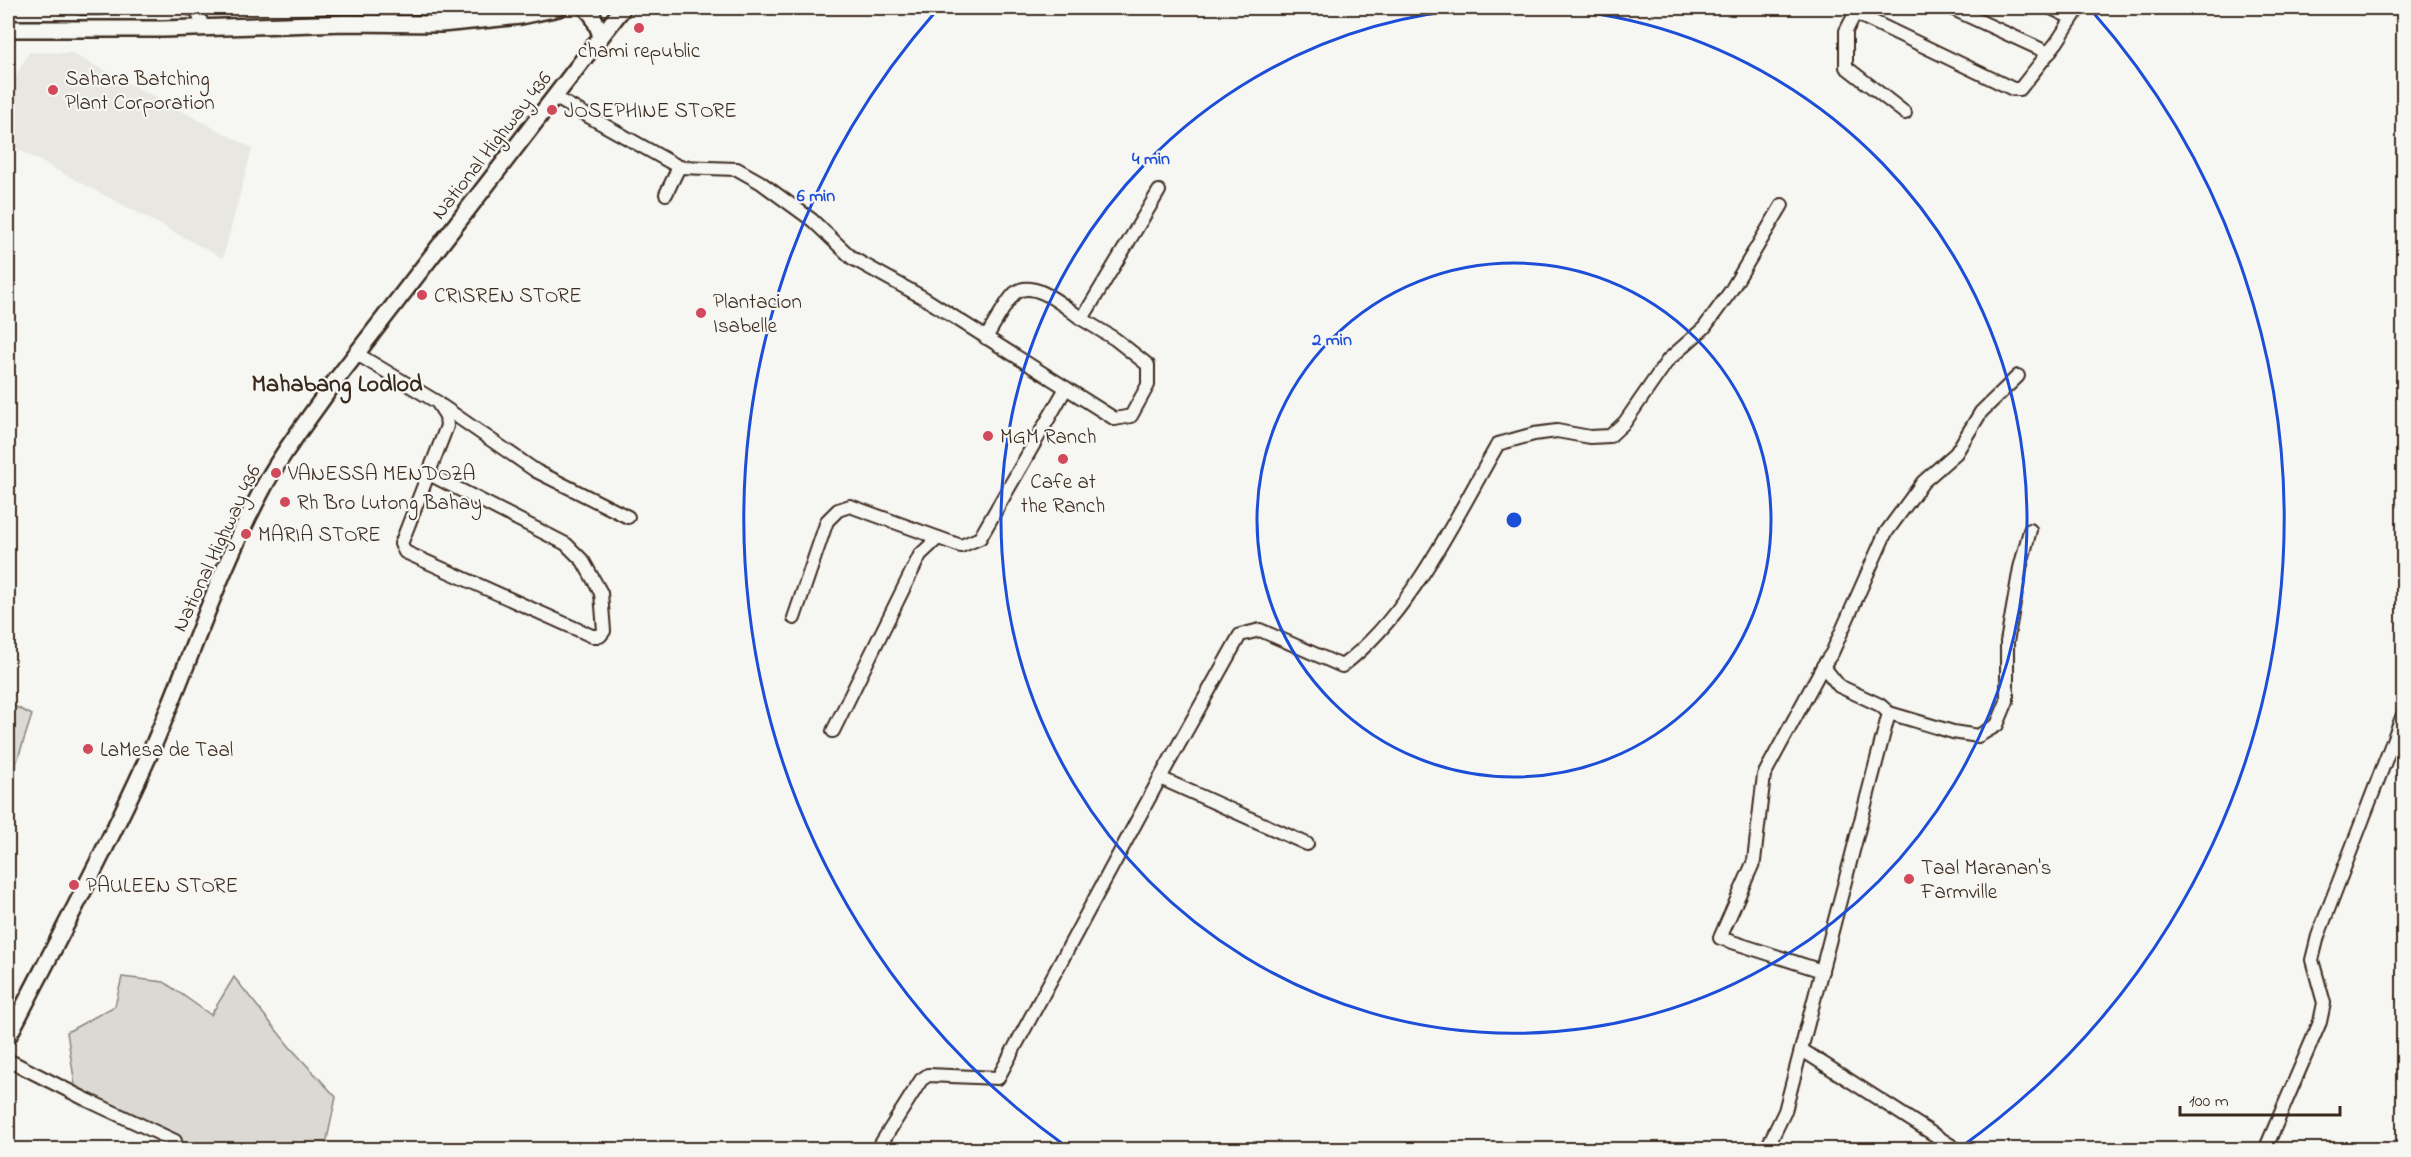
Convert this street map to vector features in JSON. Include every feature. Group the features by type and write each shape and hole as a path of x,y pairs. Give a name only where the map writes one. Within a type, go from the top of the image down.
{"main road":[{"path":"8,29 162,29 346,23 441,24 520,16 559,8"},
{"path":"586,8 593,16 601,35"},
{"name":"National Highway 436","path":"8,1037 100,857 150,752 208,607 260,493 298,434 357,354 623,8"}],"street":[{"path":"81,8 101,8"},
{"path":"187,8 197,10 203,27"},
{"path":"1951,8 2049,53"},
{"path":"1905,114 1846,67 1846,31 1856,10 2013,89 2020,89 2025,86 2049,53 2075,13 2051,8"},
{"path":"554,97 679,167 737,169 760,182 812,220 852,258 924,298 986,338 1115,418 1131,416 1148,385 1148,365 1115,339 1043,291 1027,289 1015,293 986,338"},
{"path":"666,194 679,167"},
{"path":"1082,319 1159,191"},
{"path":"877,1149 921,1080 928,1075 998,1078 1240,635 1260,630 1342,666 1365,648 1390,619 1421,576 1498,444 1534,434 1557,431 1590,437 1610,436 1625,422 1668,360 1704,328 1730,292 1782,205"},
{"path":"357,354 437,402 536,471 628,517"},
{"path":"1822,971 1720,938 1754,861 1764,775 1823,666 1833,653 1885,534 1923,482 1956,453 1981,412 2018,376"},
{"path":"794,618 827,521 838,510 850,506 962,546 980,538 1066,388"},
{"path":"429,474 566,544 583,561 601,593 604,631 600,636 592,636 405,552 401,544 447,426 446,416 437,402"},
{"path":"1823,666 1839,686 1890,712 1953,732 1978,736 1997,725 2007,701 2007,642 2020,568 2030,530"},
{"path":"833,731 920,555 938,538"},
{"path":"1766,1149 1785,1111 1890,712"},
{"path":"2265,1149 2320,1022 2324,1003 2313,960 2318,936 2403,712"},
{"path":"1160,778 1307,844"},
{"path":"1802,1050 1959,1149"},
{"path":"8,1059 85,1100 175,1141"}],"shaded area":[{"path":"29,52 71,53 252,148 223,258 8,144 8,90"},
{"path":"8,703 32,715 8,789"},
{"path":"122,977 164,982 211,1015 234,977 289,1046 336,1097 325,1149 195,1149 177,1138 76,1092 67,1032 115,1006"}],"place":[{"name":"chami republic","path":"639,28"},
{"name":"Sahara Batching Plant Corporation","path":"53,90"},
{"name":"JOSEPHINE STORE","path":"552,110"},
{"name":"CRISREN STORE","path":"422,295"},
{"name":"Plantacion Isabelle","path":"701,313"},
{"name":"MGM Ranch","path":"988,436"},
{"name":"Cafe at the Ranch","path":"1063,459"},
{"name":"VANESSA MENDOZA","path":"276,473"},
{"name":"Rh Bro Lutong Bahay","path":"285,502"},
{"name":"MARIA STORE","path":"246,534"},
{"name":"LaMesa de Taal","path":"88,749"},
{"name":"Taal Maranan's Farmville","path":"1909,879"},
{"name":"PAULEEN STORE","path":"74,885"}],"district":[{"name":"Mahabang Lodlod","path":"337,383"}]}
